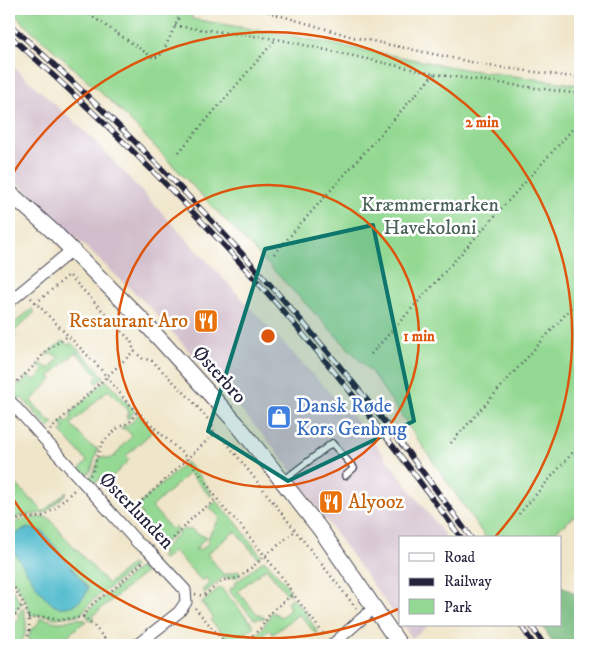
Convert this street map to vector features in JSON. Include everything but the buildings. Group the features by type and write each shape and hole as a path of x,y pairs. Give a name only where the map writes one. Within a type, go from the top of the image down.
{"street":[{"path":"572,9 580,9"},
{"name":"Østerbro","path":"9,192 57,235 144,323 238,425 320,529 400,645"},
{"path":"9,302 72,250"},
{"name":"Østerlunden","path":"9,400 138,543 148,550 185,590"},
{"path":"137,645 179,612 186,602 185,590"},
{"path":"332,645 375,607"}],"lane":[{"path":"282,481 332,443 354,468 345,476"}],"path":[{"path":"81,9 154,58 162,54 183,9"},
{"path":"258,9 353,37 490,66 580,78"},
{"path":"175,26 276,38 434,74 580,94"},
{"path":"179,152 276,38"},
{"path":"274,254 434,74"},
{"path":"370,354 580,121"},
{"path":"36,303 68,275 131,341 134,351 143,360 151,360 188,397 212,424 214,434"},
{"path":"22,290 107,376 126,401 187,458 225,510 237,521 285,581 332,645"},
{"path":"451,443 580,298"},
{"path":"9,390 47,350 68,336"},
{"path":"42,438 134,351"},
{"path":"9,525 15,520 22,518 46,516 92,473 102,443 119,427 130,422 138,412"},
{"path":"119,522 214,434"},
{"path":"214,434 223,438 363,617"},
{"path":"519,514 580,444"},
{"path":"83,617 96,600 113,589 217,498"},
{"path":"185,590 203,596 224,580 239,578 295,530"},
{"path":"9,580 24,603 28,618 29,629 24,645"},
{"path":"241,645 260,629 272,611 293,594"},
{"path":"186,602 193,606 227,645"},
{"path":"9,623 24,603"},
{"path":"28,618 44,617 58,620 83,617 94,626 110,645"}],"highlighted area":[{"path":"373,225 414,421 288,481 208,431 265,249"}],"shaded area":[{"path":"9,63 91,137 363,428 445,536 399,536 399,621 274,448 152,309 9,175"},
{"path":"404,626 428,626 412,638"}],"green space":[{"name":"Kræmmermarken Havekoloni","path":"190,9 192,19 463,69 580,85 580,512 550,536 485,536 372,373 117,107 9,10"},
{"path":"32,309 35,312 13,332 16,337 9,343 9,332 12,325"},
{"path":"63,341 68,345 71,343 104,377 97,383 94,380 98,376 76,352 49,377 52,379 31,401 49,421 54,423 49,428 22,398 20,400 14,395 12,397 10,394 13,392 10,390 18,383 20,385 26,380 25,377 27,375 35,380 44,371 37,366 40,363 47,368 51,368 59,357 52,354 45,355"},
{"path":"106,380 135,411 128,419 126,417 129,413 127,409 108,390 71,424 89,445 98,449 91,471 87,474 85,472 82,474 79,470 87,461 61,432 64,428 60,423 63,420 67,423 72,417 70,414"},
{"path":"138,414 153,431 126,456 129,460 108,481 132,505 129,508 102,477 93,484 89,481 99,458 109,459 115,456 132,436 127,430 121,428 131,423"},
{"path":"186,462 200,476 212,495 210,496 189,473 152,507 172,530 175,527 178,531 159,548 157,546 154,549 150,545 157,538 139,518 142,514 138,509 134,513 132,511"},
{"path":"9,476 43,512 67,493 45,513 20,516 9,522"},
{"path":"217,501 236,522 261,556 258,558 235,531 207,554 224,575 239,571 241,574 237,577 222,578 205,593 202,590 210,583 206,578 202,581 174,551 164,559 160,557 163,554 161,551 184,528 188,531 191,529 206,537 195,550 202,549 208,543 208,538 220,518 211,509 211,505"},
{"path":"46,517 50,519 108,584 132,564 134,567 95,598 80,615 55,618 45,615 31,615 26,601 9,575 9,527 22,520"},
{"path":"264,560 285,583 291,593 288,595 266,568 238,591 255,612 265,618 254,619 230,592 231,588 235,586 236,581"},
{"path":"138,568 145,573 92,616 93,621 88,618 86,613 98,601 113,591"},
{"path":"9,584 21,604 15,612 9,608"},
{"path":"562,586 580,597 580,645 554,645 543,626 562,626"},
{"path":"220,587 254,626 233,645 210,620 213,617 202,603"},
{"path":"292,597 305,612 318,633 316,634 299,614 273,634 269,630 251,645 244,645 262,629 272,612 281,617 290,610 287,602"},
{"path":"23,608 26,631 20,645 9,645 9,626 12,628 20,617 18,614"},
{"path":"40,618 57,622 75,619 87,621 56,645 27,645 31,629 37,625"}],"water":[{"path":"29,528 43,532 88,588 85,595 76,604 59,607 50,602 38,588 11,547 11,538 22,530"}],"railway":[{"path":"9,24 135,142 255,268 367,399 470,536"},
{"path":"9,35 121,140 228,249 318,352 360,404 460,536"},
{"path":"522,626 534,645"},
{"path":"532,626 544,645"}],"place":[{"name":"Restaurant Aro","path":"206,321"},
{"name":"Dansk Røde Kors Genbrug","path":"279,417"},
{"name":"Alyooz","path":"331,502"}]}
